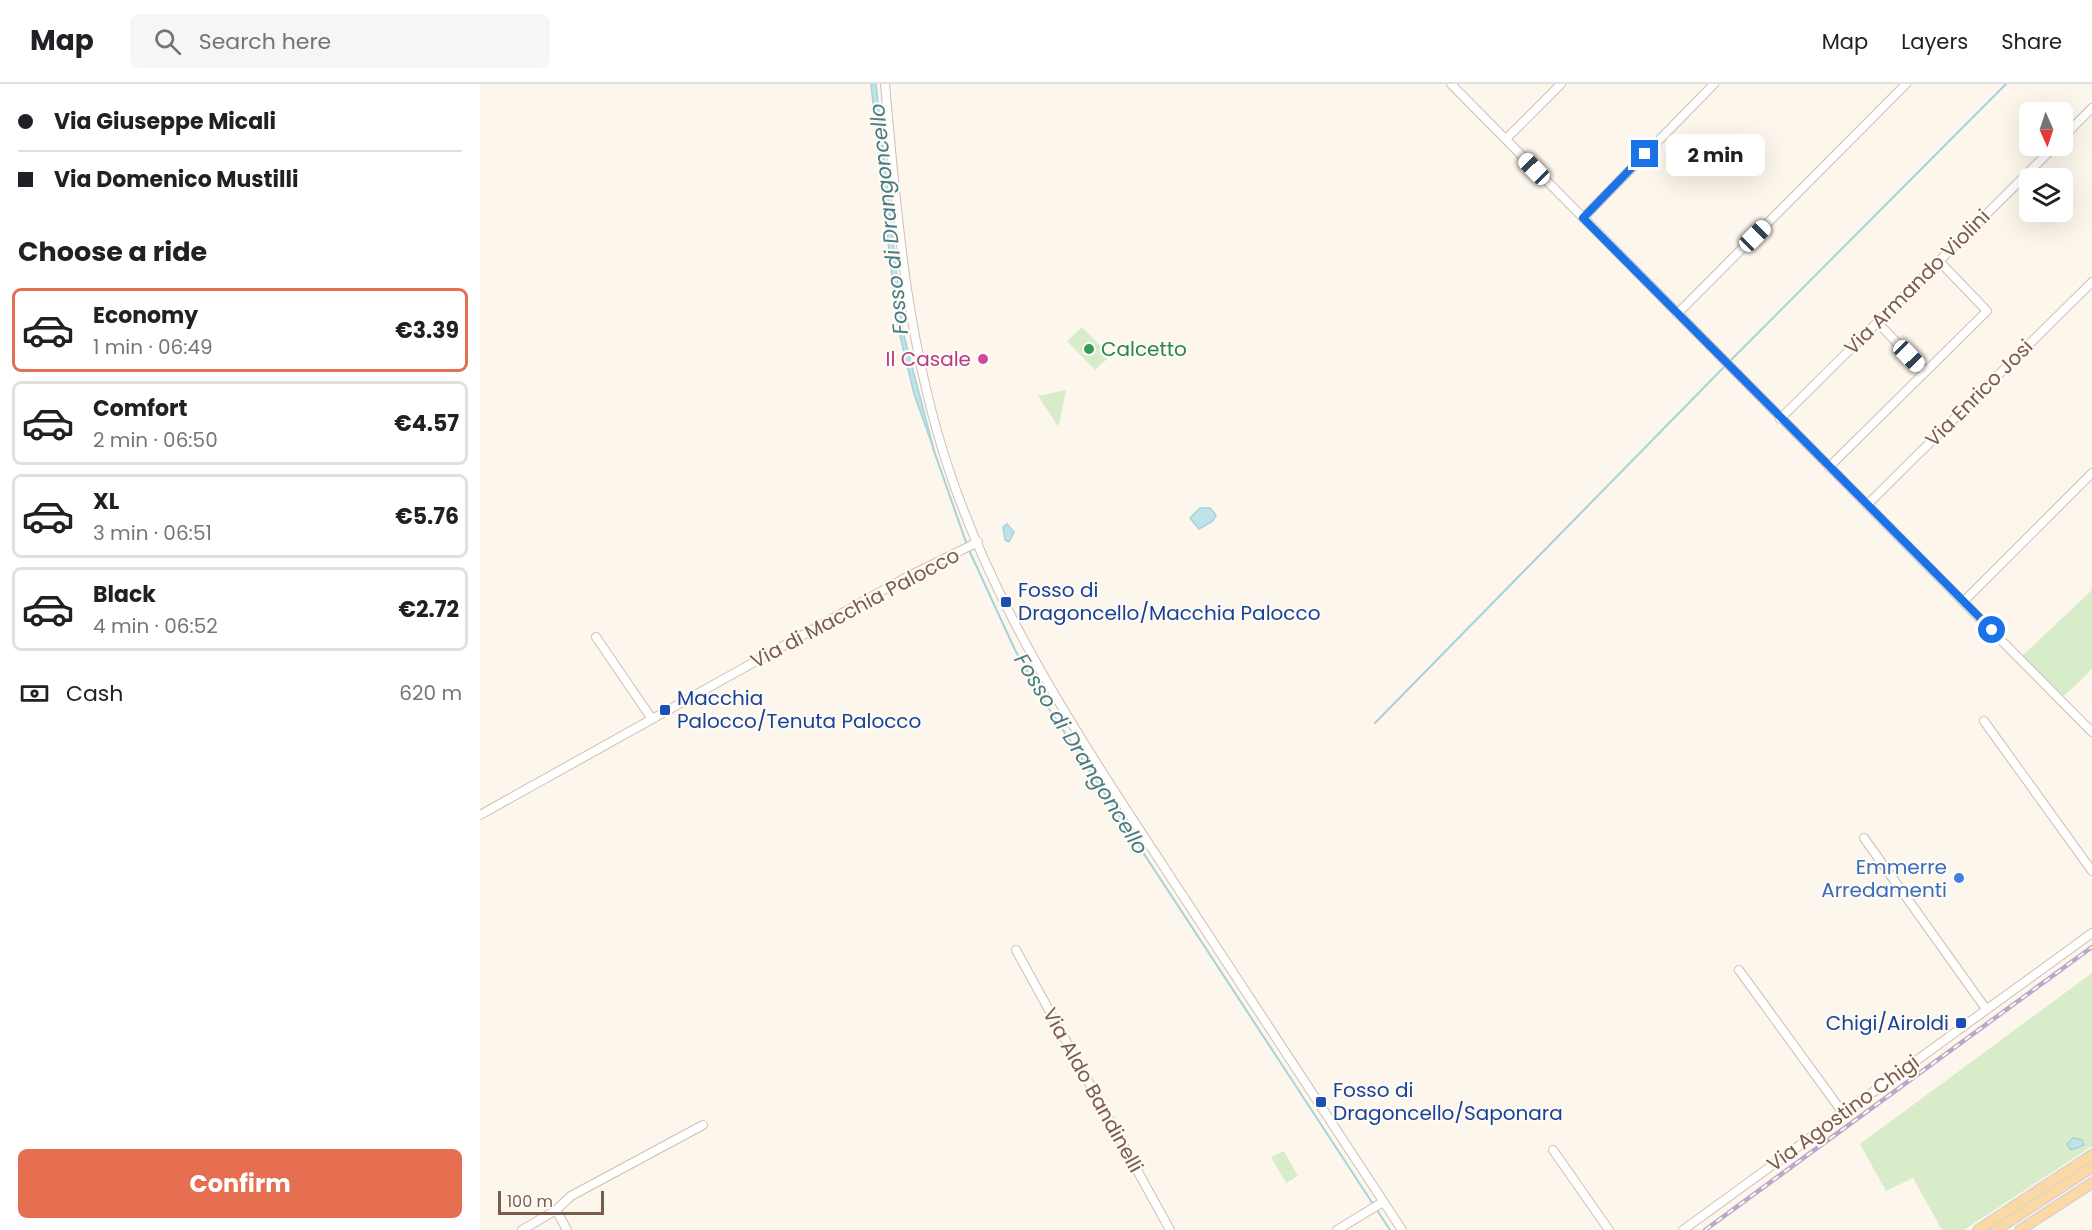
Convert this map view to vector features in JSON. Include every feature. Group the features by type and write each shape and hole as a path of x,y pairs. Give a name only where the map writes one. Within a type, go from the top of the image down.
{"main road":[{"path":"1978,1230 2092,1155"},
{"path":"1996,1230 2092,1167"},
{"path":"2020,1230 2092,1183"}],"street":[{"path":"885,84 899,243 910,320 938,433 970,546 1026,650 1101,771 1382,1203 1402,1230"},
{"path":"1451,84 2092,732"},
{"path":"1506,139 1561,84"},
{"path":"1583,218 1714,84"},
{"path":"1677,314 1906,84"},
{"path":"2073,127 2092,108"},
{"name":"Via Armando Violini","path":"1780,419 2045,156"},
{"path":"1829,467 1987,311 1939,261"},
{"name":"Via Enrico Josi","path":"1867,505 2092,282"},
{"path":"1877,322 1925,372"},
{"path":"1963,602 2092,473"},
{"name":"Via di Macchia Palocco","path":"480,815 905,578 970,546"},
{"path":"596,637 652,719"},
{"path":"1983,721 2092,871"},
{"path":"1864,838 1986,1010"},
{"name":"Via Agostino Chigi","path":"1683,1230 2092,933"},
{"name":"Via Aldo Bandinelli","path":"1016,950 1170,1230"},
{"path":"1739,970 1843,1113"},
{"path":"522,1230 556,1210 571,1196 703,1125"},
{"path":"1553,1150 1609,1230"},
{"path":"1337,1230 1382,1203"},
{"path":"556,1210 567,1230"}],"green space":[{"name":"Calcetto","path":"1082,327 1110,356 1095,370 1067,341"},
{"path":"1066,390 1059,424 1058,426 1038,396"},
{"path":"2092,590 2092,669 2060,700 2020,658"},
{"path":"2092,973 2092,1146 1964,1230 1942,1230 1913,1178 1886,1191 1860,1144"},
{"path":"1284,1151 1298,1176 1286,1183 1271,1157"}],"water":[{"path":"871,84 876,84 903,332 934,450 914,394 897,323"},
{"path":"1200,508 1210,508 1216,515 1213,521 1199,529 1190,518"},
{"path":"1007,524 1014,532 1009,542 1005,540 1003,527"},
{"path":"2073,1138 2082,1140 2084,1145 2071,1150 2067,1144"}],"waterway":[{"path":"1730,361 2006,84"},
{"path":"1375,723 1726,365"},
{"name":"Fosso di Drangoncello","path":"933,448 967,545"},
{"name":"Fosso di Drangoncello","path":"969,550 1015,650 1046,704 1390,1230"}],"railway":[{"path":"1705,1230 2092,947"}],"place":[{"name":"Calcetto","path":"1089,349"},
{"name":"Il Casale","path":"983,359"},
{"name":"Fosso di Dragoncello/Macchia Palocco","path":"1006,602"},
{"name":"Macchia Palocco/Tenuta Palocco","path":"665,710"},
{"name":"Emmerre Arredamenti","path":"1959,878"},
{"name":"Chigi/Airoldi","path":"1961,1023"},
{"name":"Fosso di Dragoncello/Saponara","path":"1321,1102"}],"route":[{"path":"1645,154 1583,218 1780,419 1992,630"}]}
